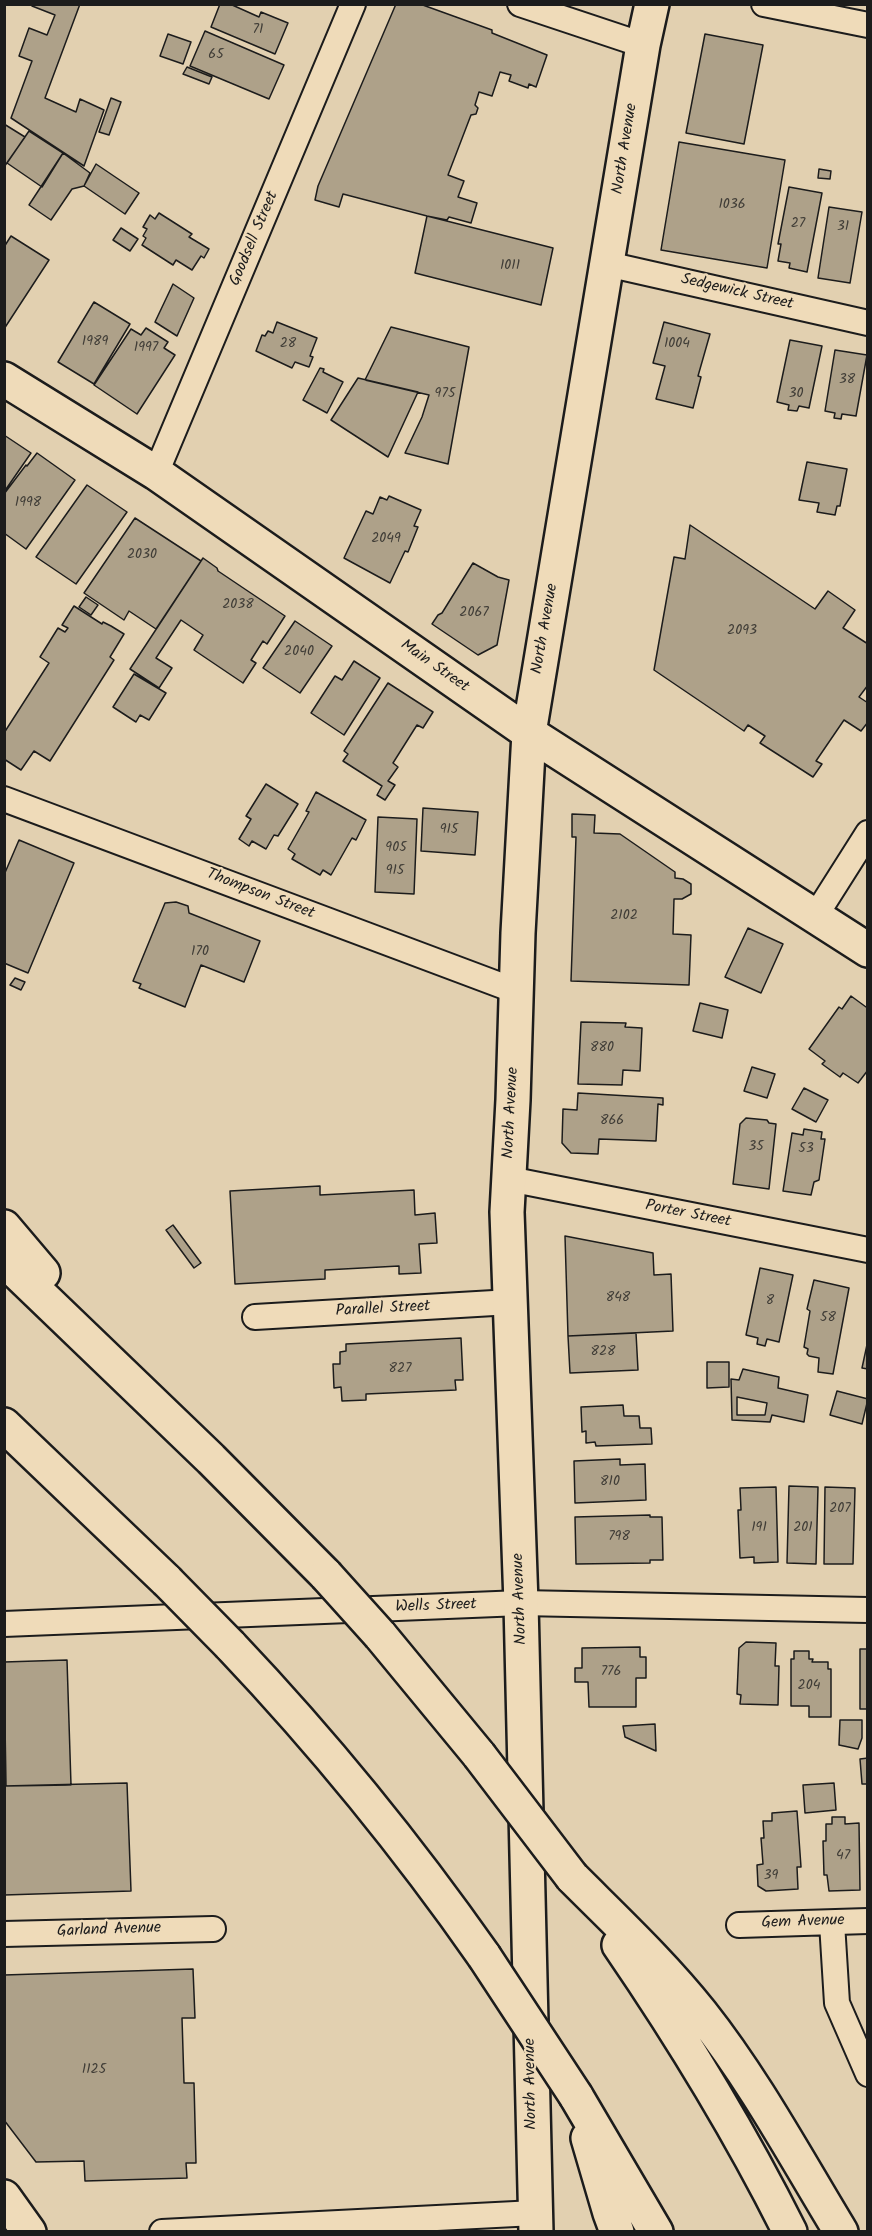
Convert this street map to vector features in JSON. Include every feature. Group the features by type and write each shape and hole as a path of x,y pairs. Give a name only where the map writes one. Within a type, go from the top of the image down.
{"main road":[{"name":"North Avenue","path":"535,2222 521,1603 507,1212 529,733 643,45 652,4"},
{"name":"Main Street","path":"4,379 156,474 529,733 816,915 867,950"},
{"path":"4,1227 144,1394"},
{"path":"4,1260 269,1516 326,1575 380,1635 479,1755 572,1877 634,1967 734,2128 789,2232"},
{"path":"4,1425 167,1581 230,1645 307,1728 371,1806 484,1956 576,2096 656,2232"},
{"path":"572,1877 661,1967 700,2012 734,2057 841,2232"},
{"path":"576,2096 617,2232"},
{"path":"4,2197 29,2232"}],"street":[{"name":"Goodsell Street","path":"156,474 353,4"},
{"path":"520,4 643,45"},
{"path":"764,4 867,25"},
{"name":"Sedgewick Street","path":"607,264 867,322"},
{"name":"Thompson Street","path":"4,799 516,991"},
{"path":"816,915 867,833"},
{"name":"Porter Street","path":"508,1179 867,1250"},
{"name":"Parallel Street","path":"255,1317 511,1302"},
{"name":"Wells Street","path":"4,1624 521,1603 867,1610"},
{"name":"Gem Avenue","path":"739,1925 867,1921"},
{"path":"832,1923 837,2003 867,2074"},
{"name":"Garland Avenue","path":"4,1934 213,1929"},
{"path":"162,2232 535,2222"}],"building":[{"path":"32,4 80,4 45,98 76,112 80,99 104,110 84,166 11,118 32,61 19,56 29,28 47,35 55,15 32,6"},
{"path":"220,4 230,4 259,17 261,12 288,23 275,54 211,27"},
{"path":"396,4 420,4 492,30 492,33 547,55 536,87 529,84 528,88 509,81 511,75 500,72 492,96 479,92 475,105 478,108 476,114 471,115 448,175 464,181 458,197 477,203 471,223 449,217 447,220 427,216 343,194 339,207 315,200 318,186"},
{"path":"205,31 284,65 269,99 190,66"},
{"path":"168,34 191,42 183,64 160,56"},
{"path":"705,34 763,45 744,144 686,133"},
{"path":"187,67 212,77 209,84 183,74"},
{"path":"111,98 121,102 109,135 99,132"},
{"path":"4,124 25,137 4,167"},
{"path":"29,131 63,153 42,187 7,163"},
{"path":"679,142 785,160 767,268 661,250"},
{"path":"63,153 90,173 84,186 72,189 51,220 29,205"},
{"path":"96,164 139,193 125,214 84,186"},
{"path":"819,169 831,171 830,179 818,178"},
{"path":"789,187 822,193 807,272 789,268 790,263 778,261 781,244 778,244"},
{"path":"829,207 862,212 850,283 818,278"},
{"path":"159,213 192,234 189,237 209,249 204,258 201,256 192,270 176,260 173,265 142,245 147,229 143,227 150,215 155,219"},
{"path":"427,216 553,248 541,305 415,273"},
{"path":"121,228 138,239 130,251 113,240"},
{"path":"11,236 49,260 4,329 4,247"},
{"path":"173,284 194,298 177,336 155,322"},
{"path":"94,302 130,324 94,384 58,362"},
{"path":"277,322 317,338 310,356 313,357 309,367 295,362 292,368 256,351 262,335 265,336 268,331 273,333"},
{"path":"664,322 710,334 698,376 701,377 693,408 656,399 665,366 653,363"},
{"path":"391,327 469,347 448,464 405,453 422,417 429,395 365,380"},
{"path":"146,328 168,342 164,348 175,355 137,414 94,385 131,329 141,335"},
{"path":"790,340 822,346 809,408 799,406 797,411 788,410 789,405 777,402"},
{"path":"835,350 867,355 856,416 842,414 841,419 834,418 835,413 825,411"},
{"path":"320,368 324,369 323,372 343,382 327,413 303,400"},
{"path":"358,378 418,392 388,457 331,420"},
{"path":"4,435 31,453 4,492"},
{"path":"37,453 75,480 26,549 4,533 4,494"},
{"path":"807,462 847,469 840,506 837,506 835,515 817,512 819,503 799,500"},
{"path":"87,485 127,512 76,584 36,557"},
{"path":"389,496 421,510 414,526 418,527 408,552 405,551 390,583 344,558 366,511 373,514 380,497 387,500"},
{"path":"135,518 201,561 156,629 129,611 124,620 84,593"},
{"path":"690,525 815,609 828,591 855,610 843,628 868,644 868,685 859,697 868,703 868,722 861,731 844,720 816,761 822,764 813,777 760,743 765,736 748,725 744,731 654,670 674,557 685,559"},
{"path":"203,558 218,571 285,616 267,644 263,641 251,660 256,663 243,683 194,650 203,635 181,620 156,658 172,668 159,688 130,669"},
{"path":"473,563 498,577 509,580 497,645 478,655 432,624 442,613"},
{"path":"86,597 98,605 91,615 79,607"},
{"path":"74,606 102,624 103,622 124,634 110,657 114,660 50,761 34,751 21,770 4,759 4,733 49,663 40,657 58,628 65,632 68,628 62,625"},
{"path":"295,621 332,646 300,693 263,668"},
{"path":"354,661 380,678 344,735 311,713 335,676 342,680"},
{"path":"134,674 166,693 149,720 140,715 136,722 113,707"},
{"path":"388,683 433,712 423,728 417,725 393,763 398,767 388,781 395,785 385,800 377,795 382,786 343,761 348,754 344,751"},
{"path":"266,784 298,804 278,836 274,835 266,849 252,841 249,846 239,839 251,819 246,816"},
{"path":"316,792 366,820 356,840 352,838 331,875 323,870 320,875 292,859 295,854 288,849 309,812 306,811"},
{"path":"423,808 478,812 475,855 421,851"},
{"path":"572,814 595,815 594,833 620,834 675,872 675,878 683,879 691,884 691,894 682,899 674,899 673,934 691,935 689,985 571,981 576,837 572,837"},
{"path":"378,817 417,819 414,894 375,892"},
{"path":"19,840 74,863 28,973 4,963 4,875"},
{"path":"176,902 188,906 189,913 260,941 244,982 201,965 185,1007 139,988 141,984 133,981 165,903"},
{"path":"748,928 783,944 761,993 725,977"},
{"path":"15,978 25,982 21,990 10,985"},
{"path":"851,996 866,1007 868,1006 868,1070 858,1083 843,1073 840,1077 822,1064 825,1061 809,1049 839,1007 842,1009"},
{"path":"700,1003 728,1010 722,1038 693,1031"},
{"path":"581,1022 626,1023 625,1027 642,1028 640,1071 623,1070 622,1085 578,1084"},
{"path":"752,1067 775,1074 767,1098 744,1091"},
{"path":"804,1088 828,1100 816,1122 792,1109"},
{"path":"578,1093 663,1098 663,1105 658,1104 656,1141 599,1139 598,1154 571,1153 562,1143 563,1109 577,1110"},
{"path":"746,1118 767,1120 769,1123 776,1124 769,1189 733,1184 740,1124"},
{"path":"804,1129 822,1132 821,1139 825,1139 819,1180 814,1182 811,1195 783,1191 792,1133 803,1135"},
{"path":"320,1186 320,1195 414,1190 415,1215 435,1213 437,1243 419,1244 421,1273 399,1274 399,1266 325,1270 325,1279 235,1284 230,1191"},
{"path":"173,1225 201,1263 194,1268 166,1230"},
{"path":"565,1236 653,1253 654,1275 671,1274 673,1331 568,1336"},
{"path":"760,1268 793,1275 779,1342 767,1339 765,1346 757,1344 758,1338 746,1335"},
{"path":"814,1280 849,1288 833,1374 818,1372 819,1358 809,1356 808,1349 804,1347 810,1311 807,1309"},
{"path":"636,1333 638,1370 570,1373 568,1336"},
{"path":"461,1338 463,1380 455,1380 456,1390 366,1394 366,1400 342,1401 341,1387 334,1388 333,1364 340,1364 340,1352 346,1351 346,1344"},
{"path":"868,1340 868,1369 862,1368"},
{"path":"707,1362 729,1362 729,1387 707,1388"},
{"path":"743,1369 779,1377 778,1388 808,1395 804,1422 772,1415 770,1422 732,1420 731,1379 739,1380","holes":["737,1397 767,1403 765,1415 737,1415"]},
{"path":"837,1391 868,1399 862,1424 830,1415"},
{"path":"623,1405 624,1416 639,1416 640,1428 651,1428 652,1444 596,1446 595,1442 586,1443 586,1431 582,1432 581,1407"},
{"path":"620,1459 620,1465 645,1464 646,1500 575,1503 574,1461"},
{"path":"789,1486 818,1487 816,1564 787,1563"},
{"path":"776,1487 778,1562 754,1563 754,1557 740,1558 738,1510 741,1510 740,1488"},
{"path":"825,1487 855,1488 853,1564 824,1564"},
{"path":"650,1515 650,1517 662,1517 663,1560 650,1560 650,1563 576,1564 575,1517"},
{"path":"746,1642 776,1643 775,1666 779,1666 778,1705 740,1704 741,1695 737,1694 739,1648"},
{"path":"640,1647 640,1657 646,1657 646,1678 636,1678 636,1707 589,1707 588,1682 575,1682 575,1668 582,1668 582,1648"},
{"path":"860,1649 868,1649 868,1709 860,1709"},
{"path":"794,1651 809,1651 809,1659 813,1659 812,1662 828,1662 828,1669 831,1669 831,1717 809,1717 809,1706 791,1706 791,1659 794,1659"},
{"path":"67,1660 71,1785 6,1786 4,1662"},
{"path":"840,1720 862,1720 862,1738 858,1749 839,1745"},
{"path":"655,1724 656,1751 625,1737 623,1726"},
{"path":"868,1758 868,1784 862,1784 860,1759"},
{"path":"127,1783 131,1891 4,1895 4,1786"},
{"path":"834,1783 836,1810 805,1813 803,1785"},
{"path":"797,1811 801,1867 797,1867 798,1889 766,1891 758,1886 757,1865 763,1864 761,1838 764,1838 763,1821 772,1821 772,1813"},
{"path":"832,1817 845,1817 845,1824 859,1823 860,1890 829,1891 827,1875 824,1875 823,1841 826,1841 826,1824 832,1824"},
{"path":"193,1969 195,2018 182,2018 184,2083 194,2083 196,2163 186,2163 187,2178 85,2181 84,2161 36,2162 4,2120 4,1975"}]}
